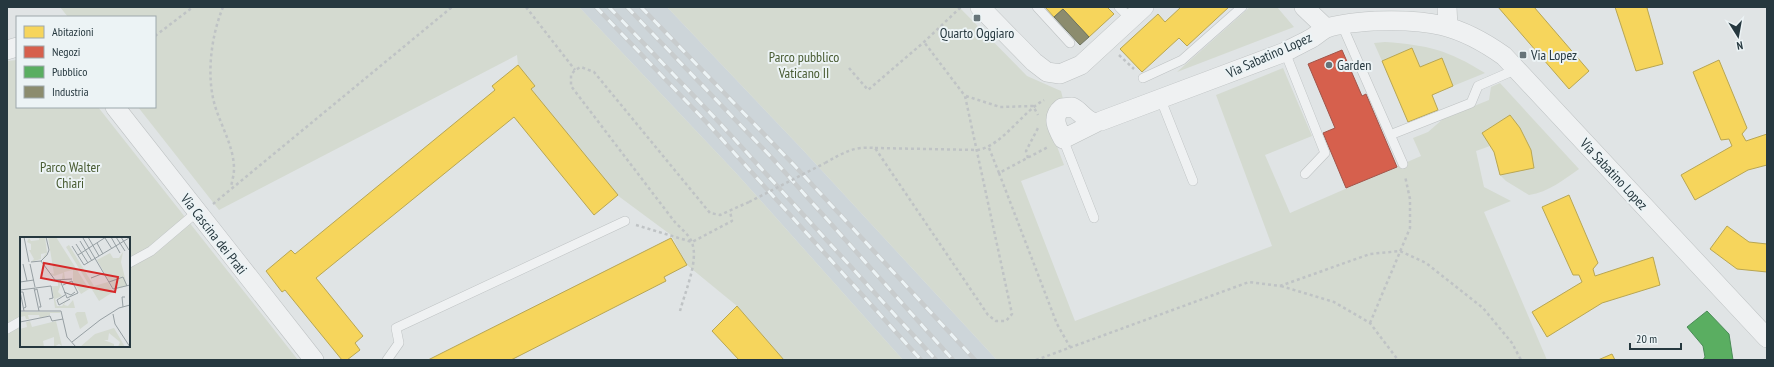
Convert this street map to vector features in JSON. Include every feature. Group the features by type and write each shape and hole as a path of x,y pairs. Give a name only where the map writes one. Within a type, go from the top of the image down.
{"street":[{"path":"980,7 1034,62 1047,72 1060,74 1081,65 1131,11"},
{"path":"1304,7 1334,26"},
{"path":"1447,7 1448,27"},
{"name":"Via Sabatino Lopez","path":"1063,139 1098,122 1161,100 1285,52 1334,26 1369,21 1410,20 1423,21 1448,27 1486,43 1504,56 1767,338"},
{"path":"1063,139 1055,122 1056,116 1062,108 1072,107 1077,109 1087,121 1098,122"},
{"name":"Via Cascina dei Prati","path":"116,108 314,360"}],"lane":[{"path":"1037,7 1070,42"},
{"path":"1143,78 1182,60 1242,7"},
{"path":"1334,26 1403,164"},
{"path":"1285,52 1325,153 1305,174"},
{"path":"1395,133 1471,103 1478,86 1517,69"},
{"path":"1161,100 1193,181"},
{"path":"1063,139 1094,218"},
{"path":"130,262 152,251 198,213"},
{"path":"387,360 399,342 396,328 625,221"},
{"path":"7,328 20,322"}],"path":[{"path":"156,35 193,7"},
{"path":"223,7 216,25 212,51 211,79 213,98 232,153 234,169 231,188"},
{"path":"198,213 231,188 452,7"},
{"path":"526,7 575,70"},
{"path":"849,68 868,90 924,42 961,7"},
{"path":"875,148 988,315 996,321 1006,321 1012,314 978,150 965,96 924,42"},
{"path":"1115,51 1143,78"},
{"path":"680,311 687,282 694,266 692,242 571,86 571,75 575,70 581,67 594,72 710,213 720,215 730,212 849,150 861,147 978,150 989,148 1033,106 1050,97"},
{"path":"965,96 1000,107 1033,106"},
{"path":"1033,106 1042,121"},
{"path":"1028,158 1026,151 1039,127"},
{"path":"999,174 1063,139"},
{"path":"989,148 1057,324 1070,347"},
{"path":"1370,323 1410,228 1410,199 1403,164"},
{"path":"625,221 692,242 732,221 730,212"},
{"path":"1280,286 1370,254 1400,251 1426,263 1483,308 1512,343 1522,360"},
{"path":"1036,360 1249,282 1280,286 1334,302 1370,323 1398,360"}],"shaded area":[{"path":"579,7 667,7 802,149 997,360 903,360 736,173"}],"green space":[{"path":"60,7 579,7 736,173 903,360 784,360 737,306 687,265 671,235 617,195 531,89 535,86 518,65 517,55 219,210 139,108 156,108 156,16 67,16"},
{"name":"Parco pubblico Vaticano II","path":"667,7 959,7 1027,76 1061,91 1064,103 1046,117 1064,165 1021,181 1075,321 1272,246 1216,95 1283,68 1312,136 1265,155 1290,213 1421,156 1413,138 1428,132 1444,118 1489,100 1491,87 1500,83 1579,169 1549,188 1529,195 1506,181 1500,175 1534,167 1531,153 1525,140 1510,115 1482,133 1490,146 1476,151 1484,187 1511,201 1484,212 1547,360 997,360 802,149"},
{"path":"1250,7 1277,7 1294,27 1177,72"},
{"path":"1385,42 1414,45 1437,50 1460,59 1485,73 1453,86 1442,58 1420,67 1412,48 1382,61 1374,43"},
{"name":"Parco Walter Chiari","path":"16,60 16,108 99,108 298,360 7,360 7,61"}],"building: Abitazioni":[{"path":"1045,7 1107,7 1114,14 1089,37 1063,9 1054,17"},
{"path":"1181,7 1229,7 1187,46 1179,38 1142,72 1120,49 1158,14 1165,22"},
{"path":"1498,7 1534,7 1589,71 1569,89"},
{"path":"1615,7 1649,7 1647,8 1663,64 1636,71"},
{"path":"1412,48 1420,67 1442,58 1453,86 1432,95 1438,110 1408,122 1382,61"},
{"path":"1719,60 1747,128 1742,134 1746,141 1767,134 1767,165 1748,170 1695,200 1681,175 1732,146 1729,139 1721,140 1693,72"},
{"path":"518,65 535,86 531,89 618,195 594,215 514,117 316,278 363,336 355,343 360,350 347,360 342,360 285,290 282,292 266,271 291,250 295,254 495,90 492,86"},
{"path":"1510,115 1520,128 1531,150 1534,168 1500,175 1494,152 1482,133"},
{"path":"1569,195 1598,263 1593,269 1595,276 1653,257 1660,285 1602,303 1547,337 1532,312 1582,282 1579,275 1573,275 1542,207"},
{"path":"1727,226 1749,242 1767,244 1767,272 1737,269 1710,249"},
{"path":"671,238 687,265 664,277 666,281 511,360 428,360"},
{"path":"737,306 784,360 739,360 712,331"},
{"path":"1612,354 1615,360 1598,360"}],"building: Negozi":[{"path":"1342,50 1362,96 1366,94 1397,167 1346,188 1323,133 1335,128 1308,64"}],"building: Pubblico":[{"path":"1707,311 1729,334 1733,360 1703,360 1705,357 1703,346 1687,327"}],"building: Industria":[{"path":"1063,9 1089,37 1080,45 1054,17"}],"railway":[{"path":"596,7 709,125 921,360"},
{"path":"609,7 716,119 936,360"},
{"path":"627,7 773,159 953,360"},
{"path":"641,7 794,165 975,360"}],"place":[{"name":"Quarto Oggiaro","path":"977,18"},
{"name":"Via Lopez","path":"1523,55"},
{"name":"Garden","path":"1329,65"}]}
